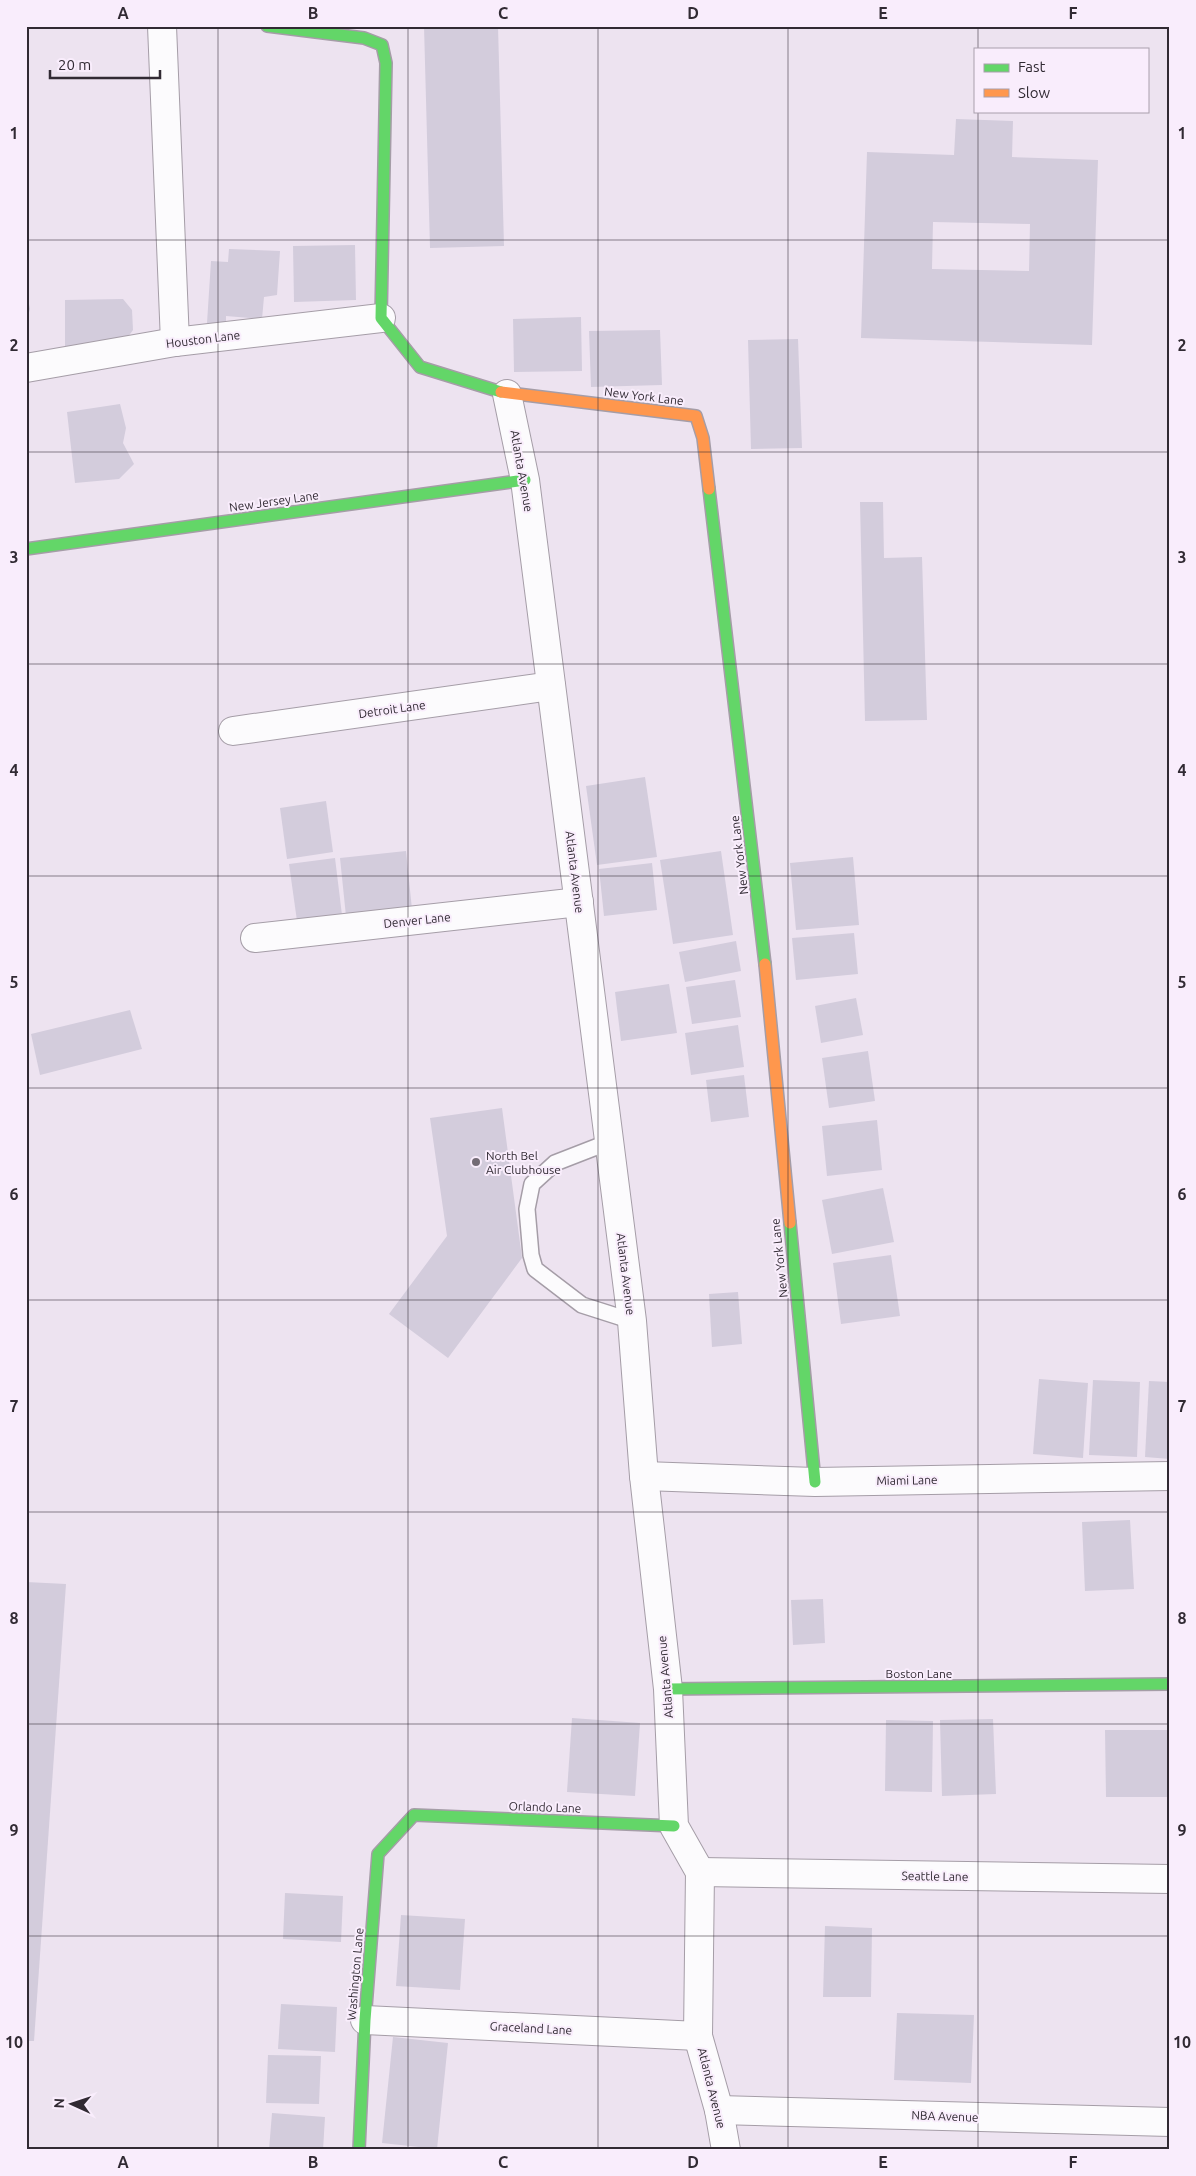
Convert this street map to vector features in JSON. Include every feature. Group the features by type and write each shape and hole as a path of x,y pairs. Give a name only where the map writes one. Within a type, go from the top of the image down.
{"street":[{"path":"162,26 175,342"},
{"path":"267,26 364,38 382,45 386,63 381,318 420,367 507,394"},
{"name":"Houston Lane","path":"26,368 175,342 381,318"},
{"name":"Atlanta Avenue","path":"507,394 525,480 632,1321 644,1476 668,1688 674,1826 700,1872 698,2036 719,2110 726,2150"},
{"name":"New York Lane","path":"507,394 696,416 703,438 760,909 815,1482"},
{"name":"New Jersey Lane","path":"26,549 525,480"},
{"name":"Detroit Lane","path":"233,732 551,686"},
{"name":"Denver Lane","path":"255,938 579,902"},
{"name":"Miami Lane","path":"644,1476 815,1482 1170,1476"},
{"name":"Boston Lane","path":"668,1688 1170,1684"},
{"name":"Orlando Lane","path":"414,1816 674,1826"},
{"name":"Washington Lane","path":"359,2150 364,2020 378,1854 414,1816"},
{"name":"Seattle Lane","path":"700,1872 1170,1880"},
{"name":"Graceland Lane","path":"364,2020 698,2036"},
{"name":"NBA Avenue","path":"719,2110 1170,2122"}],"lane":[{"path":"610,1142 555,1163 532,1184 527,1209 531,1255 535,1268 582,1305 632,1321"}],"building":[{"path":"424,26 498,26 504,246 430,248"},
{"path":"956,119 1013,121 1012,157 1098,160 1092,345 861,338 867,152 954,155","holes":["933,222 1030,224 1029,271 932,269"]},
{"path":"355,245 356,300 294,302 293,246"},
{"path":"229,249 280,251 277,295 264,297 262,319 226,316 226,325 207,323 211,261 228,262"},
{"path":"26,290 30,309 27,319 26,319"},
{"path":"123,299 132,310 133,330 122,345 65,346 65,300"},
{"path":"581,317 582,371 514,372 513,319"},
{"path":"660,330 662,385 591,387 589,331"},
{"path":"798,339 802,448 751,449 748,340"},
{"path":"120,404 126,428 123,443 134,464 119,479 75,483 67,412"},
{"path":"860,502 883,502 884,558 922,557 927,720 865,721"},
{"path":"645,777 657,857 597,865 586,786"},
{"path":"326,801 333,852 287,859 280,808"},
{"path":"406,851 413,919 347,926 340,858"},
{"path":"721,851 733,935 673,944 660,860"},
{"path":"853,857 859,925 796,930 790,863"},
{"path":"335,858 342,915 297,921 289,864"},
{"path":"652,863 657,910 604,916 599,869"},
{"path":"854,933 858,974 796,980 792,938"},
{"path":"736,941 741,971 685,982 679,952"},
{"path":"735,980 741,1017 692,1024 686,987"},
{"path":"669,984 677,1033 621,1041 615,992"},
{"path":"856,998 863,1035 821,1043 815,1006"},
{"path":"130,1010 142,1049 40,1075 31,1034"},
{"path":"738,1025 744,1067 691,1075 685,1033"},
{"path":"868,1051 875,1101 829,1108 822,1058"},
{"path":"744,1075 749,1117 711,1122 706,1080"},
{"path":"502,1108 522,1258 448,1358 389,1314 447,1236 430,1118"},
{"path":"877,1120 882,1170 827,1176 822,1126"},
{"path":"883,1188 894,1242 832,1254 822,1200"},
{"path":"891,1255 900,1316 841,1324 833,1263"},
{"path":"738,1292 742,1344 712,1347 709,1294"},
{"path":"1039,1379 1088,1383 1083,1458 1033,1454"},
{"path":"1093,1380 1140,1382 1137,1457 1089,1455"},
{"path":"1149,1381 1170,1382 1170,1459 1145,1457"},
{"path":"1130,1520 1134,1589 1085,1591 1082,1522"},
{"path":"26,1582 66,1584 34,2041 26,2041"},
{"path":"823,1599 825,1643 793,1645 791,1600"},
{"path":"572,1718 640,1723 635,1796 567,1792"},
{"path":"993,1719 996,1794 942,1796 940,1720"},
{"path":"886,1720 933,1721 932,1792 885,1791"},
{"path":"1105,1730 1170,1730 1170,1797 1106,1797"},
{"path":"285,1893 343,1896 341,1942 283,1939"},
{"path":"401,1915 465,1919 460,1990 396,1986"},
{"path":"825,1926 872,1928 871,1997 823,1997"},
{"path":"281,2004 337,2007 335,2052 278,2049"},
{"path":"897,2013 974,2015 971,2083 894,2080"},
{"path":"393,2037 448,2043 437,2149 382,2143"},
{"path":"268,2055 321,2056 319,2104 266,2103"},
{"path":"272,2113 325,2117 323,2150 269,2150"}],"traffic: fast":[{"path":"267,26 364,38 382,45 386,63 381,318 420,367 501,392"},
{"path":"26,549 525,480"},
{"path":"709,489 765,964"},
{"path":"790,1223 815,1482"},
{"path":"668,1689 1170,1684"},
{"path":"359,2150 365,2020 378,1854 414,1815 674,1826"}],"traffic: slow":[{"path":"501,392 696,416 703,438 709,489"},
{"path":"765,964 790,1223"}],"place":[{"name":"North Bel Air Clubhouse","path":"476,1162"}]}
